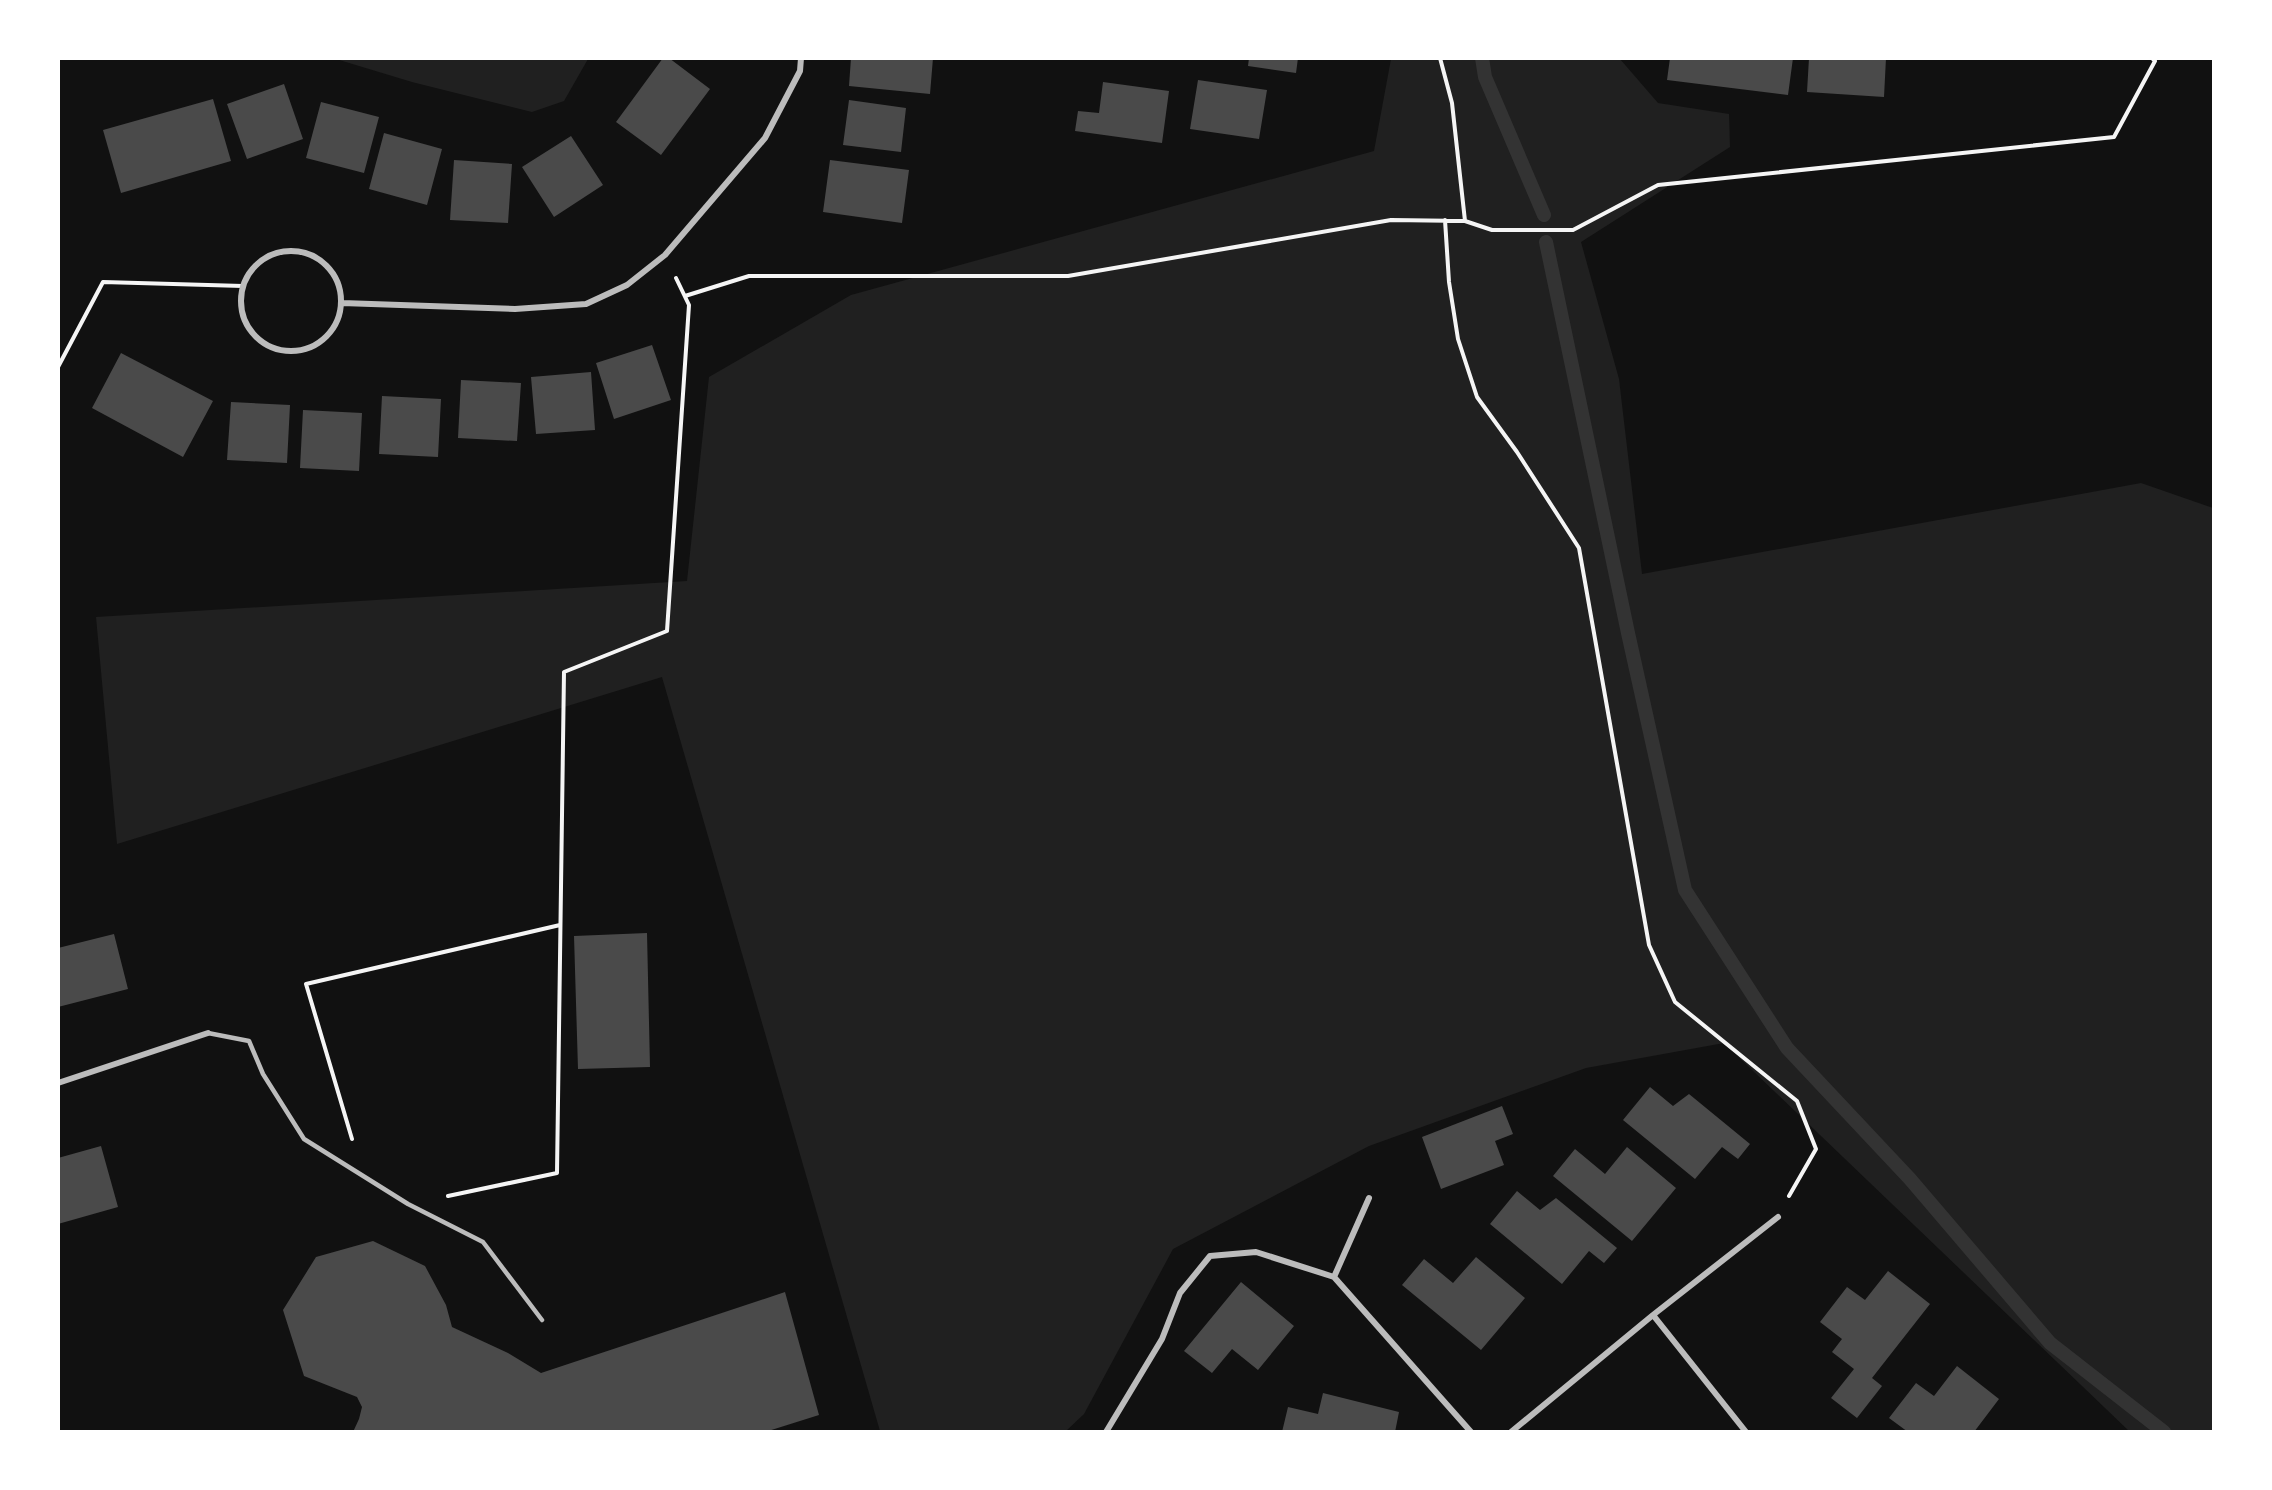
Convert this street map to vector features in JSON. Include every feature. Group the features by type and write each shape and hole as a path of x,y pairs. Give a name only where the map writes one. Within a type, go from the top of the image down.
{"street":[{"path":"342,303 515,309 586,304 627,285 665,255 765,138 800,71 801,58"},
{"path":"292,251 308,254 322,261 333,273 340,287 342,303 338,320 329,334 316,345 300,351 283,351 266,345 253,334 244,319 241,302 243,286 251,272 262,260 292,251"},
{"path":"58,1083 208,1033"},
{"path":"1334,1277 1369,1198"},
{"path":"1512,1431 1653,1315 1778,1217"},
{"path":"1106,1431 1162,1339 1180,1293 1210,1256 1256,1252 1334,1277 1471,1431"},
{"path":"1653,1315 1746,1431"}],"lane":[{"path":"208,1033 249,1041 263,1074 304,1139 408,1204 483,1242 542,1320"}],"path":[{"path":"1440,58 1452,102 1465,220"},
{"path":"685,296 748,276 1068,276 1390,220 1465,220 1492,230 1573,230 1658,184 2114,137 2155,61 2151,58"},
{"path":"1445,220 1449,282 1458,339 1478,397 1579,548 1649,945 1675,1002 1797,1101 1816,1149 1778,1217"},
{"path":"408,1204 557,1173 564,672 667,631 689,305 665,255"},
{"path":"58,367 103,282 243,286"},
{"path":"363,1176 306,984 560,925"}],"shaded area":[{"path":"588,58 564,101 532,112 412,82 336,59"},
{"path":"1391,59 1620,59 1658,103 1729,114 1730,147 1581,242 1619,379 1642,574 2141,483 2213,508 2213,1431 2129,1431 1724,1043 1586,1068 1369,1146 1173,1249 1084,1414 1066,1431 880,1431 662,677 117,844 96,617 687,581 709,377 851,295 1374,151"}],"building":[{"path":"663,58 669,58 710,89 661,155 616,122"},
{"path":"851,58 933,58 930,94 849,86"},
{"path":"1249,58 1298,58 1296,73 1248,66"},
{"path":"1670,58 1793,58 1788,95 1667,80"},
{"path":"1809,58 1886,58 1884,97 1807,92"},
{"path":"1198,80 1267,90 1259,139 1190,129"},
{"path":"1103,82 1169,91 1162,143 1075,131 1078,111 1099,113"},
{"path":"284,84 303,139 247,159 227,104"},
{"path":"213,99 231,161 121,193 103,130"},
{"path":"849,100 906,108 901,152 843,145"},
{"path":"321,102 379,117 364,173 306,158"},
{"path":"384,133 442,149 427,205 369,189"},
{"path":"571,136 603,185 554,217 522,167"},
{"path":"454,160 512,164 508,223 450,220"},
{"path":"830,160 909,170 902,223 823,212"},
{"path":"652,345 671,400 614,419 596,363"},
{"path":"121,353 213,401 183,457 92,408"},
{"path":"591,372 595,430 536,434 531,377"},
{"path":"461,380 521,383 517,441 458,438"},
{"path":"382,396 441,399 438,457 379,454"},
{"path":"231,402 290,405 287,463 227,460"},
{"path":"303,410 362,413 359,471 300,468"},
{"path":"647,933 650,1067 578,1069 574,936"},
{"path":"114,934 128,989 58,1007 58,948"},
{"path":"1650,1087 1673,1106 1689,1094 1750,1144 1738,1159 1722,1147 1695,1179 1623,1120"},
{"path":"1502,1106 1513,1134 1495,1141 1504,1165 1441,1189 1422,1137"},
{"path":"101,1146 118,1207 58,1224 58,1158"},
{"path":"1627,1147 1676,1188 1632,1241 1553,1176 1575,1149 1605,1174"},
{"path":"1517,1191 1540,1210 1556,1198 1617,1248 1604,1263 1589,1251 1562,1284 1490,1224"},
{"path":"373,1241 425,1266 446,1305 452,1327 508,1353 541,1373 785,1292 819,1415 765,1432 353,1432 362,1407 357,1397 304,1376 283,1310 316,1257"},
{"path":"1476,1257 1525,1298 1481,1350 1402,1285 1424,1259 1453,1283"},
{"path":"1888,1271 1930,1304 1872,1378 1882,1386 1857,1418 1831,1398 1854,1369 1832,1352 1842,1339 1820,1322 1847,1287 1865,1300"},
{"path":"1241,1282 1294,1326 1258,1370 1232,1349 1212,1373 1184,1351"},
{"path":"1957,1366 1999,1399 1974,1432 1908,1432 1889,1418 1916,1383 1934,1396"},
{"path":"1323,1393 1399,1412 1395,1432 1282,1432 1288,1407 1318,1414"}],"waterway":[{"path":"1482,58 1485,77 1544,215"},
{"path":"1546,242 1628,633 1685,890 1787,1048 1910,1179 2050,1343 2164,1432"}]}
